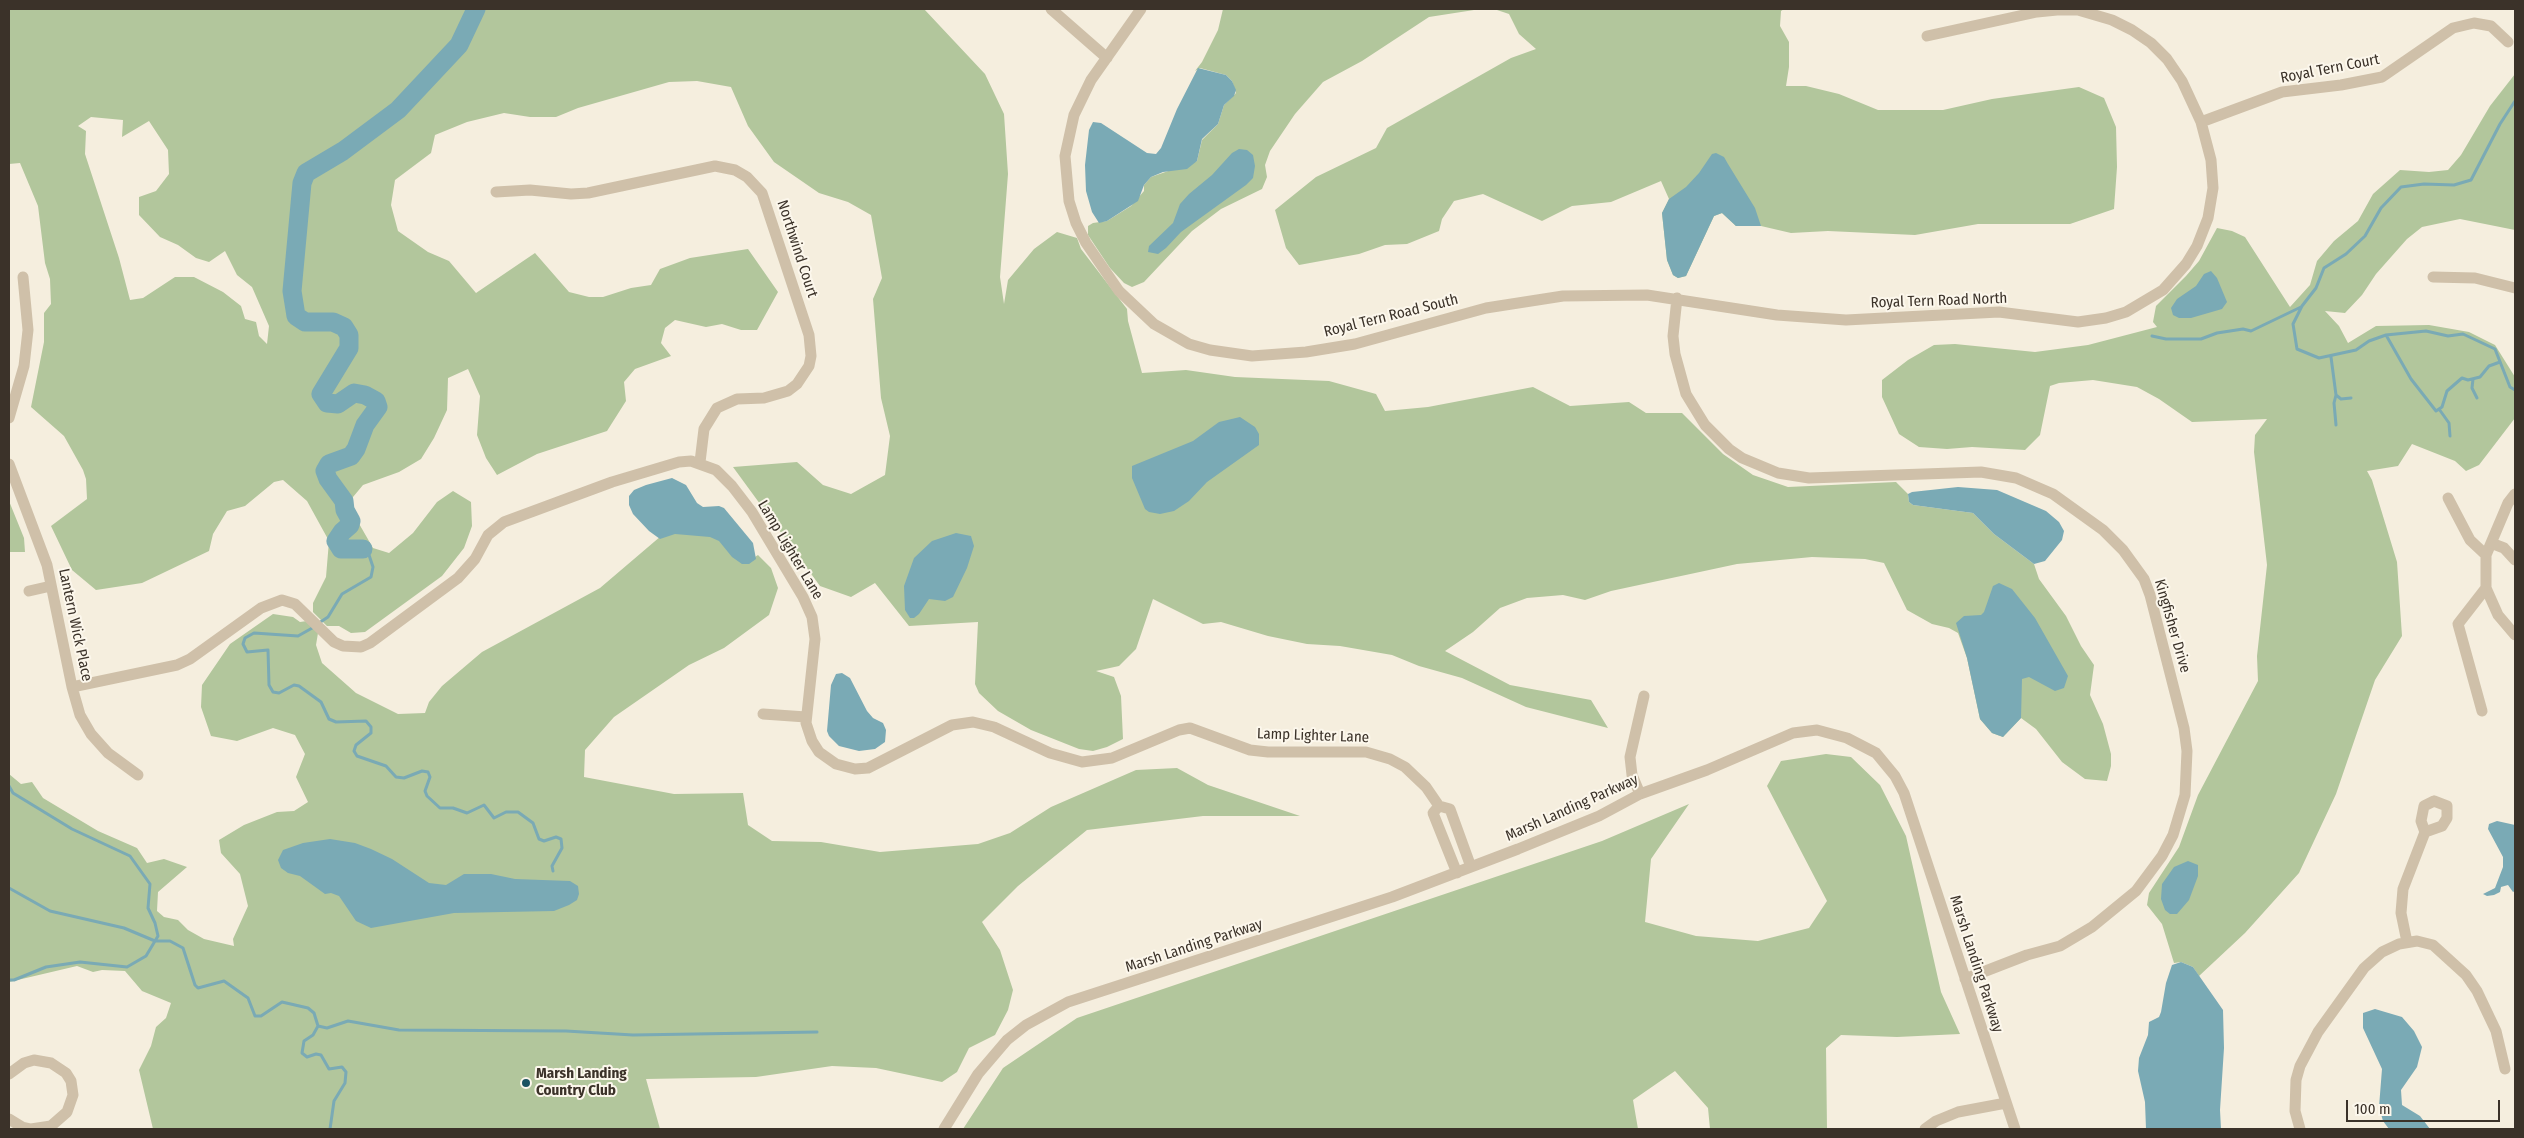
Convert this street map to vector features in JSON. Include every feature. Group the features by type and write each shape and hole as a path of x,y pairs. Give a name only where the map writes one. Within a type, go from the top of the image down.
{"street":[{"path":"1050,9 1107,58"},
{"name":"Royal Tern Road South","path":"1141,9 1082,97 1069,134 1065,168 1069,201 1083,238 1119,291 1154,324 1189,344 1210,350 1245,355 1306,352 1355,344 1461,314 1521,301 1604,294 1677,298"},
{"name":"Royal Tern Road North","path":"1677,298 1777,315 1846,320 1999,312 2078,322 2106,318 2126,312 2151,299 2178,275 2194,252 2203,233 2211,203 2213,172 2201,122 2186,87 2167,59 2132,30 2092,13 2058,10 1928,36"},
{"name":"Royal Tern Court","path":"2201,122 2282,92 2341,85 2382,77 2453,28 2474,23 2491,26 2508,42"},
{"name":"Northwind Court","path":"496,192 530,190 588,194 715,166 734,170 747,177 762,193 809,335 811,350 809,366 800,380 788,391 764,398 737,399 717,408 704,429 700,462"},
{"path":"9,418 24,366 28,330 23,277"},
{"path":"2433,277 2475,278 2515,288"},
{"name":"Kingfisher Drive","path":"1677,298 1674,330 1675,354 1686,394 1705,426 1729,449 1742,458 1778,473 1809,478 1981,472 2016,478 2052,494 2104,530 2124,550 2144,579 2182,718 2187,751 2185,795 2173,835 2158,861 2136,891 2092,927 2060,946 2027,955 1965,979"},
{"path":"72,687 177,665 190,659 261,608 275,602 288,601 310,616 334,642 342,646 352,648 370,643 458,578 475,559 488,535 504,522 642,473 679,462 700,462"},
{"name":"Lamp Lighter Lane","path":"700,462 724,477 752,512 790,572 812,617 814,639 806,717 808,733 819,752 828,760 847,768 868,768 879,764 940,730 972,722 994,727 1050,753 1082,762 1112,758 1179,730 1190,728 1250,750 1268,752 1349,750 1378,754 1405,767 1417,777 1439,806 1450,809 1471,867"},
{"name":"Lantern Wick Place","path":"9,464 39,541 80,715 91,734 124,767 138,774"},
{"path":"2514,632 2498,615 2486,588 2486,555 2508,503 2515,494"},
{"path":"2448,498 2470,540 2486,555"},
{"path":"2491,543 2504,548 2515,560"},
{"path":"29,591 51,586"},
{"path":"2482,711 2458,624 2486,588"},
{"path":"1640,794 1632,775 1630,757 1644,696"},
{"path":"763,714 806,717"},
{"name":"Marsh Landing Parkway","path":"944,1129 990,1059 1020,1030 1046,1012 1090,995 1293,930 1456,873 1599,816 1640,794 1707,770 1793,733 1806,730 1834,733 1863,745 1886,764 1904,793 2015,1129"},
{"path":"1439,806 1433,813 1456,873"},
{"path":"1443,837 1458,832"},
{"path":"2407,942 2401,913 2403,889 2425,832"},
{"path":"2300,1129 2295,1111 2296,1080 2318,1032 2333,1008 2373,959 2382,952 2407,942 2417,940 2433,945 2466,975 2477,991 2496,1031 2505,1069"},
{"path":"9,1074 24,1063 43,1060 60,1067 66,1073 72,1088 71,1104 67,1112 51,1126 31,1129 10,1124"},
{"path":"1925,1129 1936,1121 1958,1112 2006,1103"}],"green space":[{"path":"9,9 924,9 985,74 1004,114 1008,174 1000,277 1004,304 1008,280 1034,249 1057,232 1077,238 1081,249 1127,309 1128,321 1142,373 1186,370 1235,377 1329,381 1376,394 1385,411 1428,407 1533,387 1570,406 1629,402 1646,413 1682,413 1723,454 1753,475 1788,487 1896,482 1908,494 1909,502 1913,505 1973,513 1994,534 2034,564 2039,579 2066,616 2081,646 2094,665 2090,695 2103,724 2111,754 2111,766 2107,781 2085,779 2062,762 2036,729 2021,718 2003,737 1992,733 1980,719 1967,658 1958,633 1949,628 1932,624 1907,610 1884,563 1865,559 1812,557 1737,564 1611,591 1585,600 1563,595 1527,598 1500,608 1473,632 1445,651 1510,685 1591,700 1608,728 1526,707 1462,678 1419,666 1392,655 1340,646 1307,644 1268,636 1221,622 1203,624 1153,599 1136,649 1119,666 1096,671 1114,677 1121,696 1123,739 1093,751 1079,749 1031,730 998,711 979,693 975,684 978,622 909,626 875,583 851,597 820,586 733,467 797,462 823,485 851,494 885,475 890,436 881,398 873,299 882,278 871,215 848,202 819,193 774,162 748,126 731,87 697,81 669,82 578,108 556,117 530,117 504,113 467,122 435,135 431,153 395,180 391,205 398,231 428,252 449,261 476,293 535,253 569,292 589,297 603,297 631,288 651,285 660,269 690,258 748,249 778,292 757,330 741,330 722,324 706,327 675,320 665,328 661,343 671,356 635,369 624,382 626,401 607,431 537,454 497,475 486,458 477,435 480,396 468,369 448,378 447,410 434,438 421,459 399,472 363,485 353,497 350,508 373,548 389,553 413,533 437,502 453,491 471,502 472,526 464,548 442,576 365,632 351,633 339,626 327,626 313,612 313,603 326,577 329,541 307,501 283,480 274,482 245,506 227,511 213,534 209,551 142,583 96,590 72,570 51,526 87,499 86,479 64,436 31,407 44,342 44,313 51,304 50,279 45,263 38,206 20,163 9,164","holes":["91,117 123,120 122,137 149,121 168,150 169,174 156,191 139,197 139,215 160,237 178,245 196,258 209,262 225,251 237,275 252,287 269,326 267,344 259,336 256,322 245,319 241,306 223,292 194,277 175,277 143,298 130,300 119,258 85,154 86,131 78,126"]},
{"path":"1223,9 1494,9 1429,17 1362,61 1323,82 1295,114 1270,151 1265,165 1267,177 1262,189 1221,209 1192,231 1144,282 1132,287 1124,283 1110,268 1088,235 1088,226 1093,223 1107,221 1131,206 1144,191 1144,185 1151,177 1197,161 1202,140 1218,124 1224,105 1236,93 1232,81 1226,75 1200,68 1195,71 1202,62 1218,30"},
{"path":"1494,9 1784,9 1781,11 1780,26 1789,42 1789,67 1786,86 1806,86 1839,94 1878,110 1943,110 1992,99 2079,87 2104,98 2116,127 2117,167 2114,209 2070,224 1978,224 1915,235 1828,231 1791,233 1761,226 1736,226 1722,213 1714,216 1686,276 1678,278 1673,275 1667,260 1662,213 1669,199 1661,181 1611,202 1572,206 1542,221 1483,194 1454,201 1442,219 1439,231 1407,244 1385,245 1359,254 1299,265 1286,248 1275,210 1316,177 1376,148 1387,128 1511,58 1536,49 1519,34 1509,14"},
{"path":"2515,74 2515,230 2460,219 2422,227 2407,239 2345,313 2325,311 2339,326 2348,343 2376,326 2429,325 2469,332 2495,345 2515,377 2515,418 2479,465 2466,471 2455,461 2412,444 2398,466 2367,471 2372,480 2397,562 2402,636 2375,680 2336,794 2299,873 2245,933 2199,976 2193,967 2181,962 2174,963 2162,924 2147,905 2149,893 2179,847 2198,795 2258,681 2257,656 2267,565 2254,452 2255,435 2267,419 2192,422 2159,399 2137,387 2093,380 2059,383 2050,386 2040,435 2025,450 1919,447 1899,434 1882,397 1882,380 1908,360 1934,345 1955,344 2035,352 2088,345 2157,327 2153,322 2156,306 2199,261 2217,228 2232,231 2245,237 2290,307 2310,285 2317,261 2334,241 2358,221 2373,194 2400,170 2429,172 2448,170 2461,155 2490,106"},
{"path":"9,501 24,538 25,552 9,552"},
{"path":"680,531 720,538 747,562 758,555 771,568 778,588 769,615 724,648 689,665 614,717 585,750 584,777 674,794 743,793 748,825 772,841 821,842 880,852 978,844 1010,833 1051,807 1136,770 1177,768 1208,785 1300,816 1203,816 1087,830 1018,886 982,922 1000,950 1013,990 1008,1010 995,1035 969,1048 957,1072 942,1082 876,1068 832,1066 756,1077 646,1079 660,1129 153,1129 139,1070 151,1046 156,1027 166,1018 171,1003 142,991 125,971 102,970 93,972 77,966 9,982 9,774 21,784 32,782 43,798 98,831 137,848 147,863 164,859 187,867 158,892 157,911 164,917 178,920 188,930 204,939 234,946 233,939 248,906 240,874 221,853 219,840 244,825 277,812 294,811 308,802 296,777 305,754 295,735 273,728 237,741 211,736 201,707 202,685 230,644 273,614 293,617 300,622 307,621 318,633 316,645 322,663 356,693 398,714 425,713 429,702 442,686 482,652 600,588 661,536"},
{"path":"1826,754 1851,757 1880,785 1906,836 1941,992 1960,1034 1897,1037 1841,1035 1826,1048 1827,1129 1710,1129 1708,1108 1675,1071 1633,1100 1638,1129 963,1129 1003,1068 1077,1018 1602,841 1689,804 1651,859 1645,922 1696,936 1758,941 1809,928 1827,901 1767,786 1781,761"}],"water":[{"path":"1198,68 1226,75 1232,81 1236,90 1234,96 1224,105 1218,124 1202,139 1197,161 1187,169 1163,172 1151,177 1144,185 1138,201 1107,221 1099,223 1092,212 1086,191 1085,165 1089,130 1093,122 1101,123 1147,153 1156,154 1161,148 1177,109"},
{"path":"1239,149 1247,150 1253,155 1255,166 1253,178 1181,232 1158,254 1148,252 1149,246 1173,223 1180,204 1212,175 1232,153"},
{"path":"1716,153 1724,157 1755,208 1761,226 1736,226 1722,213 1714,216 1686,276 1678,278 1673,275 1667,260 1662,213 1669,199 1686,187 1699,173 1712,154"},
{"path":"2211,271 2217,278 2227,302 2222,309 2191,318 2179,318 2173,315 2171,308 2177,299 2196,286 2204,274"},
{"path":"1240,417 1255,427 1259,434 1259,445 1207,482 1189,501 1174,511 1160,514 1149,512 1145,509 1132,478 1132,466 1193,441 1219,422"},
{"path":"672,478 686,485 697,503 703,507 719,506 724,508 753,543 756,559 749,564 742,564 732,557 719,541 710,537 675,534 660,539 649,531 633,514 629,505 629,496 634,490"},
{"path":"1958,487 1997,490 2046,511 2059,522 2064,531 2062,540 2045,561 2034,564 1994,534 1973,513 1913,505 1909,502 1908,494 1912,492"},
{"path":"956,533 971,536 974,546 967,568 953,597 945,601 929,599 919,614 914,618 910,618 905,610 904,586 914,558 932,541"},
{"path":"1999,583 2012,589 2035,618 2068,676 2064,688 2055,691 2029,677 2022,679 2021,718 2003,737 1992,733 1980,719 1967,658 1956,623 1964,616 1981,615 1984,612 1993,586"},
{"path":"842,673 850,678 867,711 873,718 883,723 886,730 885,742 875,749 859,751 839,746 829,736 827,731 831,685 836,674"},
{"path":"2497,821 2515,825 2515,891 2513,892 2508,885 2501,887 2500,892 2487,896 2483,894 2495,888 2503,867 2503,857 2488,829 2489,824"},
{"path":"330,839 355,843 371,849 392,859 429,883 446,885 464,874 491,874 515,879 570,881 578,886 579,894 577,900 554,911 454,913 371,928 356,921 339,896 331,893 325,894 300,876 288,873 281,868 278,860 283,850 303,843"},
{"path":"2188,861 2198,865 2198,876 2189,900 2177,914 2170,914 2165,910 2161,899 2162,884 2174,867"},
{"path":"2181,962 2193,967 2223,1010 2224,1048 2220,1110 2221,1129 2146,1129 2145,1102 2138,1071 2139,1058 2148,1035 2149,1022 2159,1017 2161,1012 2166,983 2172,965"},
{"path":"2375,1009 2402,1017 2414,1031 2422,1047 2417,1067 2401,1090 2402,1105 2420,1116 2430,1129 2389,1129 2383,1121 2379,1107 2382,1069 2363,1028 2363,1013"}],"waterway":[{"path":"363,549 341,549 336,541 350,525 351,521 345,510 344,501 328,479 325,471 329,464 351,456 356,449 365,425 378,407 376,401 365,395 354,393 338,404 327,403 321,394 349,348 349,335 344,327 333,322 305,322 296,316 292,291 302,183 306,173 343,151 398,110 459,45 476,9"},
{"path":"2515,101 2500,124 2471,180 2454,185 2424,184 2401,187 2381,208 2365,236 2346,254 2324,268 2316,288 2302,306 2293,324 2297,349 2319,358 2356,350 2369,341 2386,335 2426,331 2448,336 2463,334 2495,349 2510,387 2515,390"},
{"path":"2152,336 2166,339 2201,339 2217,333 2243,329 2251,331 2301,307"},
{"path":"2386,335 2411,379 2436,411 2442,407 2447,391 2462,378 2468,380 2480,377 2489,366 2500,362"},
{"path":"2331,357 2336,395 2334,403 2336,425"},
{"path":"2473,379 2472,388 2477,398"},
{"path":"2336,395 2341,399 2351,398"},
{"path":"2439,409 2449,423 2450,436"},
{"path":"319,623 328,617 342,594 371,577 373,567 369,555 363,549"},
{"path":"314,627 298,636 254,633 245,638 243,644 247,652 268,650 269,685 273,692 279,693 294,685 299,686 321,702 329,719 336,722 366,721 371,727 371,733 356,745 354,751 357,756 386,766 396,777 404,778 422,771 428,772 430,777 425,791 427,796 440,808 453,808 467,813 484,805 494,818 506,812 518,812 533,823 539,839 544,841 556,837 561,839 562,848 552,866 553,871"},
{"path":"9,786 13,793 72,829 130,856 150,884 148,908 155,923 158,936 146,956 127,967 80,962 46,967 14,980 9,980"},
{"path":"9,888 50,911 124,928 155,941 170,941 183,948 195,985 198,988 224,981 248,998 255,1016 261,1016 282,1002 308,1008 314,1013 318,1026 313,1035 304,1041 302,1053 307,1057 316,1054 321,1055 329,1069 342,1067 346,1072 345,1083 334,1101 330,1129"},
{"path":"318,1026 327,1028 348,1021 399,1030 566,1031 633,1035 817,1032"}],"place":[{"name":"Marsh Landing Country Club","path":"526,1083"}]}
